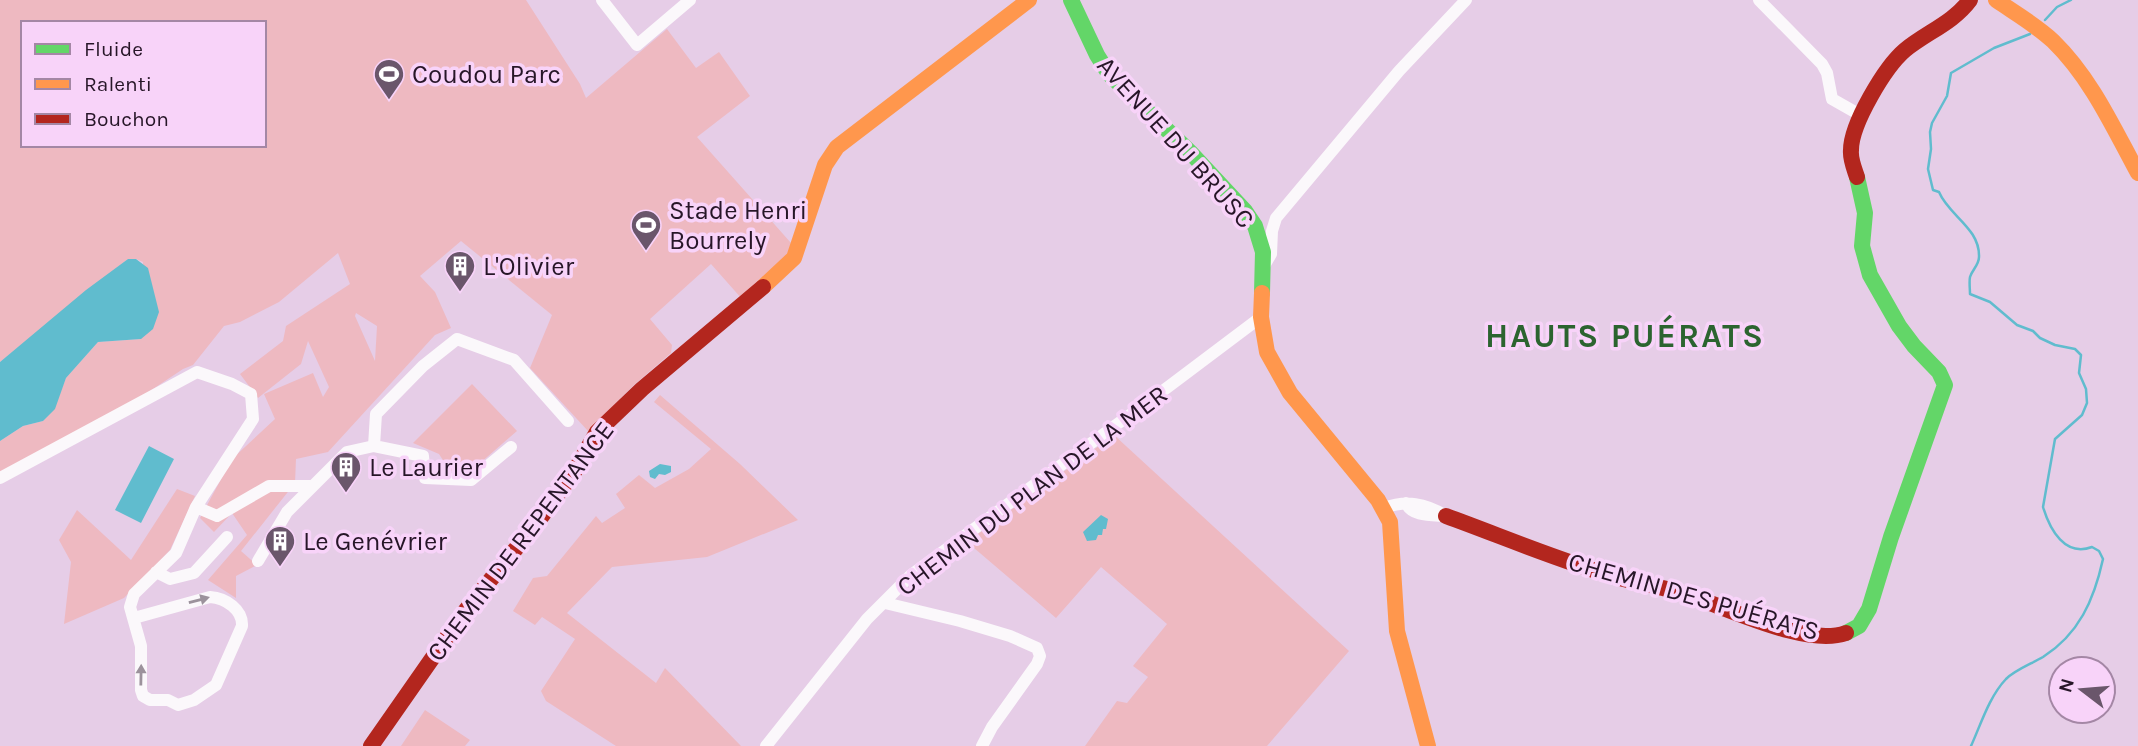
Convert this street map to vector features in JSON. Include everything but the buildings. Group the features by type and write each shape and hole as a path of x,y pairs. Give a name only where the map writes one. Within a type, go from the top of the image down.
{"street":[{"path":"602,0 637,45 690,0"},
{"name":"CHEMIN DE REPENTANCE","path":"371,746 466,611 574,472 597,432 642,388 776,276 793,258 825,165 837,147 1029,0"},
{"name":"AVENUE DU BRUSC","path":"1071,0 1097,55 1110,74 1190,152 1245,211 1255,226 1263,252 1261,317 1267,352 1282,381 1387,515"},
{"path":"1255,226 1267,233 1399,71 1466,0"},
{"path":"1759,0 1822,64 1827,73 1832,99 1863,116"},
{"name":"CHEMIN DES PUÉRATS","path":"1387,515 1406,503 1426,506 1446,516 1615,577 1679,592 1797,632 1831,637 1844,634 1859,625 1869,609 1891,537 1945,386 1942,373 1922,355 1900,327 1864,260 1862,237 1865,217 1851,145 1888,70 1902,53 1944,26 1964,10 1970,0"},
{"path":"1996,0 2045,33 2068,57 2110,122 2138,173"},
{"path":"2008,0 2049,28 2074,53 2102,93 2138,155"},
{"path":"1264,267 1271,254 1274,224"},
{"name":"CHEMIN DU PLAN DE LA MER","path":"766,746 867,619 911,575 1261,317"},
{"path":"374,446 376,414 423,366 457,339 514,360 568,421"},
{"path":"0,478 197,372 251,394 253,419 196,507 176,553 132,598 130,607 133,618 141,646 143,696 150,700 168,700 178,705 194,700 216,685 239,636 243,622 239,611 221,598 215,597 133,618"},
{"path":"258,561 286,512 346,452 374,446 424,456 425,478 471,480 511,447"},
{"path":"196,507 217,516 269,486 312,486"},
{"path":"1406,503 1408,508 1419,514"},
{"path":"1387,515 1397,631 1428,746"},
{"name":"CHEMIN DES PUÉRATS","path":"1387,515 1446,516"},
{"path":"156,572 170,579 194,573 228,537"},
{"path":"884,603 960,621 1010,636 1037,648 1040,656 1037,664 992,727 982,746"}],"shaded area":[{"path":"0,0 526,0 580,84 586,98 667,29 696,68 719,52 750,96 697,137 791,243 788,254 742,299 711,264 650,319 672,345 671,353 588,431 530,368 552,315 461,241 420,276 435,292 451,328 435,335 328,452 296,459 295,483 241,551 257,565 236,576 236,598 208,580 247,535 232,513 214,532 200,518 232,459 275,419 264,394 313,373 323,397 329,387 308,341 301,364 258,398 240,374 283,341 286,326 350,284 338,253 279,302 240,322 224,326 193,365 0,475 0,441 23,426 43,421 54,409 66,378 98,342 141,339 143,262 128,259 0,362","holes":["356,313 377,326 375,361"]},
{"path":"472,384 517,431 471,471 450,471 439,454 413,443"},
{"path":"660,395 740,464 798,520 707,557 612,567 567,613 656,683 665,668 741,746 616,746 546,701 541,691 575,639 542,617 535,625 513,611 533,578 547,576 596,516 602,523 625,508 616,494 639,475 655,488 689,469 711,449 654,402"},
{"path":"1114,435 1349,651 1267,746 1085,746 1117,701 1127,703 1148,677 1133,666 1167,624 1101,567 1056,618 967,542"},
{"path":"177,489 195,496 170,550 124,598 64,624 71,562 59,540 77,510 131,560"},
{"path":"425,710 470,740 465,746 401,746"}],"water":[{"path":"128,259 136,259 148,268 159,312 153,329 141,339 98,342 66,378 55,409 43,421 23,426 0,441 0,362 86,290"},
{"path":"149,446 174,459 141,523 115,510"},
{"path":"660,464 671,466 671,472 659,474 655,479 650,477 649,471"},
{"path":"1101,515 1108,519 1106,529 1103,529 1102,535 1098,535 1096,540 1087,541 1083,532"}],"waterway":[{"path":"2045,20 2057,7 2071,0"},
{"path":"1971,746 1990,702 2006,679 2056,648 2075,627 2090,602 2103,559 2099,551 2092,547 2082,549 2066,545 2054,532 2043,507 2055,439 2082,415 2087,403 2086,389 2079,373 2081,355 2075,349 2055,345 2040,338 2033,331 2017,325 1990,302 1970,294 1970,277 1979,260 1975,238 1939,192 1933,190 1928,169 1932,123 1947,96 1951,73 1994,48 2030,34"}],"traffic: fast":[{"path":"1071,0 1109,74 1190,152 1245,211 1255,226 1263,252 1262,293"},
{"path":"1846,633 1859,626 1869,609 1891,537 1945,385 1939,372 1899,326 1870,275 1862,246 1865,213 1857,177"}],"traffic: slow":[{"path":"763,287 794,258 825,165 837,147 1029,0"},
{"path":"1996,0 2040,30 2067,55 2100,104 2138,173"},
{"path":"1262,293 1261,317 1267,352 1290,393 1378,500 1390,522 1397,631 1428,746"}],"traffic: jam":[{"path":"1857,177 1851,157 1853,139 1863,111 1879,82 1905,50 1948,21 1970,0"},
{"path":"371,746 466,610 536,524 574,472 597,432 642,389 763,287"},
{"path":"1446,516 1574,564 1678,592 1786,630 1808,635 1829,636 1846,633"}],"place":[{"name":"Coudou Parc","path":"389,101"},
{"name":"Stade Henri Bourrely","path":"646,252"},
{"name":"L'Olivier","path":"460,293"},
{"name":"Le Laurier","path":"346,494"},
{"name":"Le Genévrier","path":"280,568"}],"district":[{"name":"HAUTS PUÉRATS","path":"1625,335"}]}
